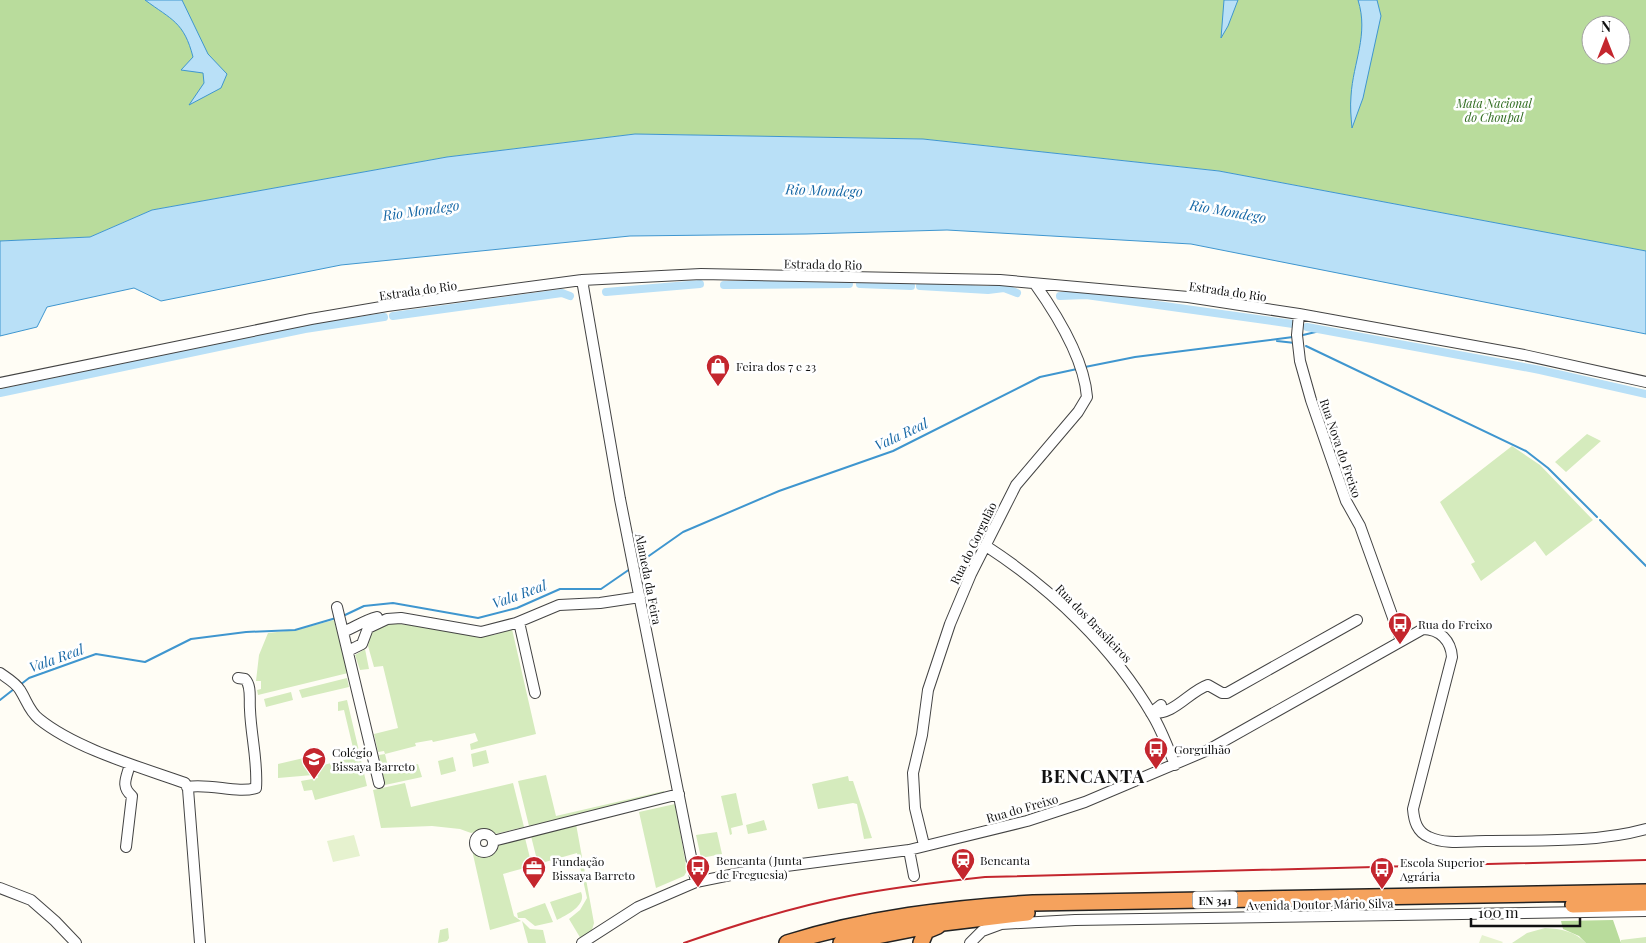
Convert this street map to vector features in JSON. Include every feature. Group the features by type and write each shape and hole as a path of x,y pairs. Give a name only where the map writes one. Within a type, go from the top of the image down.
{"highway":[{"name":"EN 341","path":"788,943 879,920 972,906 1646,892"},
{"name":"EN 341","path":"886,933 942,923 1033,912 1646,903"},
{"path":"921,943 926,931 942,923"},
{"path":"841,943 886,933 903,936 913,943"}],"street":[{"name":"Estrada do Rio","path":"0,384 311,319 387,306 582,280 700,274 1000,280 1188,297 1299,314 1524,355 1646,382"},
{"name":"Alameda da Feira","path":"582,280 605,418 696,882"},
{"name":"Rua do Gorgulão","path":"924,845 915,808 912,783 922,735 924,708 950,624 971,574 1016,485 1078,412 1086,397 1079,364 1061,327 1035,284"},
{"name":"Rua Nova do Freixo","path":"1299,314 1300,361 1311,400 1346,501 1360,526 1401,640"},
{"name":"Rua dos Brasileiros","path":"986,546 1024,571 1074,616 1126,675 1151,713 1175,764"},
{"path":"348,651 362,644 371,624 401,618 481,632 496,630 559,605 600,603 639,594"},
{"path":"343,632 366,620 397,613 464,625 488,626 503,623 560,600 639,594"},
{"path":"336,607 379,783"},
{"path":"1151,713 1165,711 1176,706 1195,689 1208,684 1222,693 1227,693 1357,620"},
{"path":"519,622 535,693"},
{"path":"355,627 366,632"},
{"name":"Rua do Freixo","path":"582,943 638,907 696,882 755,870 881,852 909,850 1027,821 1085,802 1208,750 1331,683 1401,640 1423,630 1430,629 1448,641 1452,650 1452,665 1413,809 1417,826 1424,835 1444,841 1547,840 1615,835 1646,829"},
{"path":"0,673 20,689 32,712 43,722 68,737 130,764 185,783 187,787 200,943"},
{"path":"187,787 201,784 247,791 256,788 257,773 250,722 249,685 245,679 238,678"},
{"path":"1151,713 1161,705"},
{"path":"126,847 132,796 126,792 124,787 130,764"},
{"path":"493,841 679,794"},
{"path":"909,850 914,876"},
{"path":"2,893 16,893 31,900 56,921 76,943"},
{"name":"Avenida Doutor Mário Silva","path":"970,943 982,931 1001,924 1075,920 1646,911"}],"green space":[{"name":"Mata Nacional do Choupal","path":"0,0 1646,0 1646,251 1219,171 923,139 635,134 447,157 152,210 90,237 0,241"},
{"path":"1587,434 1601,441 1566,472 1555,462"},
{"path":"1512,446 1540,465 1593,520 1546,556 1535,541 1481,581 1471,564 1475,562 1440,502"},
{"path":"334,620 348,673 258,695 257,690 261,689 261,681 256,681 259,655 268,633 296,630"},
{"path":"392,623 476,636 494,635 512,629 536,734 471,750 470,744 478,741 475,733 433,742 432,740 415,743 416,746 385,754 384,751 378,752 374,734 398,728 383,666 374,667 368,646 371,631 377,626"},
{"path":"365,649 369,669 360,670 355,655"},
{"path":"347,678 349,687 302,698 299,690"},
{"path":"291,692 293,700 266,707 264,699"},
{"path":"347,700 359,751 354,752 344,710 338,711 338,702"},
{"path":"486,750 489,763 473,767 471,754"},
{"path":"385,754 389,771 418,764 422,777 385,785 379,755"},
{"path":"360,756 367,786 315,800 312,790 304,791 301,781 318,778 315,767"},
{"path":"308,757 313,775 278,778 278,764"},
{"path":"453,757 456,771 441,775 438,761"},
{"path":"546,775 556,816 664,791 664,794 529,826 518,781"},
{"path":"848,776 849,781 853,781 872,838 864,839 857,804 853,803 818,809 812,784"},
{"path":"405,783 411,807 513,783 524,827 495,834 486,829 471,833 460,829 432,826 381,828 373,790"},
{"path":"736,793 743,825 731,828 732,834 730,835 721,796"},
{"path":"675,804 687,871 684,876 656,888 639,812"},
{"path":"764,820 767,830 748,834 746,825"},
{"path":"576,824 594,923 592,930 581,939 569,919 580,910 587,898 577,853 538,864 531,836"},
{"path":"717,832 722,854 701,858 696,835"},
{"path":"354,835 360,856 333,862 327,841"},
{"path":"525,838 532,866 503,874 514,916 521,921 490,930 472,850 483,855 489,854 495,852 497,845"},
{"path":"581,892 582,897 579,905 557,920 550,902"},
{"path":"545,903 553,922 535,926 525,918 518,918 517,913"},
{"path":"1613,920 1621,943 1586,943 1579,936 1563,929 1561,921"},
{"path":"522,921 530,929 543,930 546,943 528,943"},
{"path":"448,928 449,938 447,941 438,943 440,930"},
{"path":"1545,928 1567,931 1586,943 1512,943 1527,933"},
{"path":"1482,935 1503,942 1479,943"},
{"path":"1646,937 1646,943 1621,943 1621,940"}],"water":[{"path":"145,0 182,0 208,54 227,74 221,88 189,105 204,83 203,73 181,70 193,57 186,36 176,23"},
{"path":"1224,0 1238,0 1221,38"},
{"path":"1358,0 1377,0 1381,16 1363,98 1352,128 1352,84 1362,25"},
{"name":"Rio Mondego","path":"635,134 923,139 1219,171 1646,251 1646,334 1191,244 947,230 630,236 341,265 161,301 134,288 47,307 37,327 0,336 0,241 90,237 152,210 447,157"}],"waterway":[{"path":"606,292 700,284"},
{"path":"724,285 849,284"},
{"path":"860,284 911,286"},
{"path":"920,286 988,290 1004,288 1017,293"},
{"path":"393,316 562,293 570,296"},
{"path":"1060,296 1086,295 1293,324"},
{"path":"0,393 305,329 384,317"},
{"path":"1307,327 1540,370 1646,394"},
{"name":"Vala Real","path":"1303,335 1324,330"},
{"name":"Vala Real","path":"1085,367 1135,357 1293,337"},
{"name":"Vala Real","path":"1277,341 1295,343"},
{"path":"1306,346 1526,451 1548,468 1597,517"},
{"name":"Vala Real","path":"636,565 683,532 779,491 893,451 1040,377 1077,369"},
{"path":"1600,520 1646,566"},
{"name":"Vala Real","path":"343,616 364,606 393,603 478,618 517,608 560,589 601,589 630,569"},
{"name":"Vala Real","path":"20,685 29,678 96,654 145,662 191,639 246,632 295,630 336,618"},
{"name":"Vala Real","path":"0,700 14,689"}],"railway":[{"path":"684,943 725,929 828,900 900,887 985,877 1646,860"}],"place":[{"name":"Feira dos 7 e 23","path":"718,387"},
{"name":"Rua do Freixo","path":"1400,645"},
{"name":"Gorgulhão","path":"1156,770"},
{"name":"Colégio Bissaya Barreto","path":"314,780"},
{"name":"Bencanta","path":"963,881"},
{"name":"Bencanta (Junta de Freguesia)","path":"698,888"},
{"name":"Fundação Bissaya Barreto","path":"534,889"},
{"name":"Escola Superior Agrária","path":"1382,890"}],"district":[{"name":"BENCANTA","path":"1093,776"}]}
